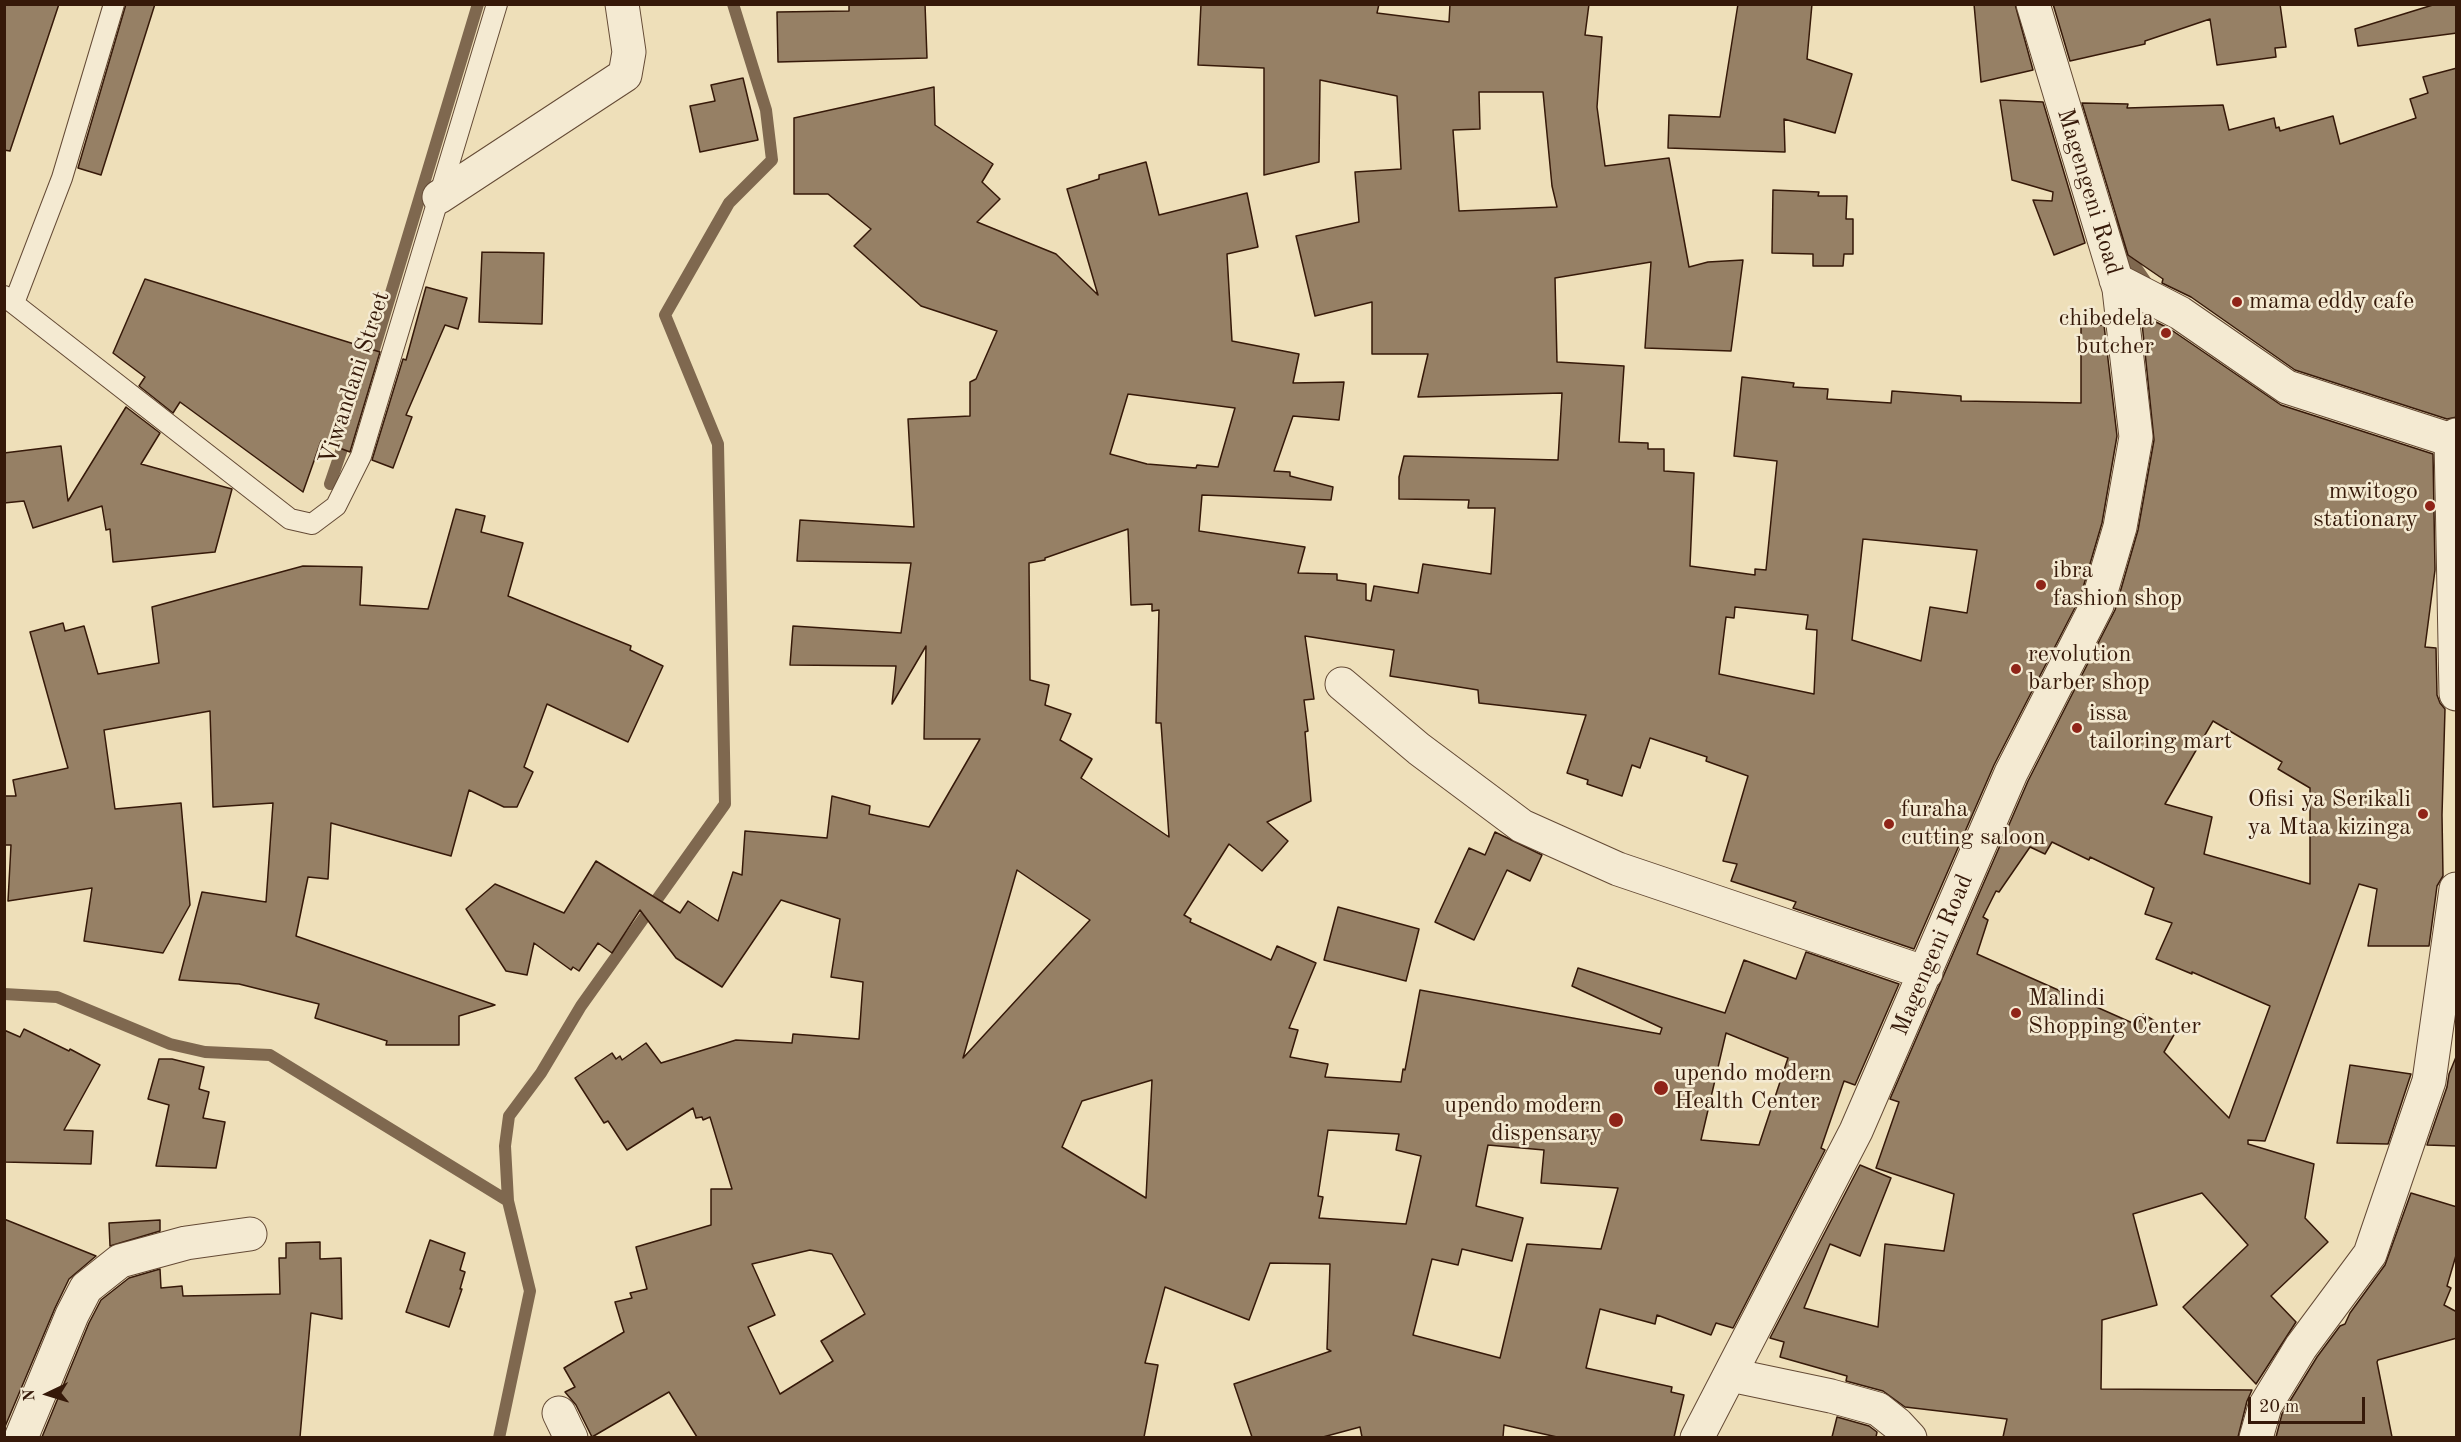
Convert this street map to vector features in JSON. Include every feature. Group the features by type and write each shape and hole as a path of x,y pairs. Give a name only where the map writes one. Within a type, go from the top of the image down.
{"street":[{"path":"439,196 625,75 629,52 622,4"},
{"name":"Magengeni Road","path":"1697,1437 1856,1131 2011,773 2097,605 2120,527 2136,437 2116,280 2033,4"},
{"path":"2116,280 2180,313 2287,387 2454,437 2457,694"},
{"path":"1342,684 1419,749 1521,826 1618,869 1926,973"},
{"path":"2256,1437 2265,1406 2301,1347 2370,1254 2429,1080 2457,889"},
{"path":"21,1437 72,1315 86,1288 120,1261 186,1243 250,1234"},
{"path":"1731,1375 1831,1396 1878,1409 1898,1424 1910,1437"}],"lane":[{"path":"9,299 62,178 114,4"},
{"name":"Viwandani Street","path":"9,299 291,519 312,525 336,506 361,456 497,4"}],"building":[{"path":"4,4 59,4 10,151 4,150"},
{"path":"126,4 155,4 101,175 78,168"},
{"path":"849,4 925,4 927,58 778,62 777,12 849,11"},
{"path":"1201,4 1379,4 1377,13 1449,22 1450,4 1589,4 1585,35 1602,37 1597,107 1605,166 1669,158 1689,267 1708,262 1743,260 1731,351 1645,348 1651,262 1555,278 1557,362 1624,366 1619,442 1648,443 1648,449 1664,449 1664,471 1694,473 1690,566 1755,575 1755,569 1766,570 1777,461 1734,456 1742,377 1794,383 1793,387 1828,389 1827,399 1891,403 1892,391 1961,396 1961,401 2081,403 2081,327 2104,325 2117,436 2102,523 2080,598 1994,765 1914,949 1793,908 1796,902 1731,881 1737,864 1723,861 1748,776 1706,761 1707,757 1650,738 1640,768 1632,765 1622,796 1587,784 1588,780 1567,773 1586,715 1479,703 1478,690 1390,676 1394,650 1305,636 1314,699 1304,700 1308,731 1305,732 1311,801 1267,822 1288,841 1262,871 1229,844 1184,915 1191,919 1190,922 1271,960 1277,946 1316,963 1289,1028 1298,1030 1290,1057 1328,1064 1325,1077 1401,1082 1420,990 1660,1034 1662,1028 1572,986 1578,968 1725,1013 1744,960 1796,979 1806,952 1899,984 1855,1085 1844,1081 1821,1148 1825,1150 1733,1328 1716,1323 1711,1335 1657,1315 1655,1324 1600,1309 1586,1368 1672,1387 1671,1392 1684,1395 1674,1437 1557,1437 1504,1425 1503,1437 1362,1437 1360,1427 1323,1437 1252,1437 1234,1384 1331,1351 1327,1349 1330,1264 1270,1263 1249,1320 1165,1287 1145,1363 1158,1365 1144,1437 697,1437 669,1392 592,1437 576,1405 565,1392 575,1387 564,1368 624,1332 615,1302 632,1298 630,1293 647,1289 636,1247 711,1225 711,1189 732,1189 710,1117 703,1120 702,1117 696,1118 693,1108 627,1150 608,1121 604,1123 575,1078 612,1053 616,1059 620,1056 622,1060 646,1043 661,1063 736,1040 792,1043 793,1034 859,1039 863,982 831,977 840,919 781,900 722,987 676,958 640,910 612,953 598,943 579,971 573,967 571,970 534,943 527,975 506,971 466,909 495,884 564,913 596,861 680,913 688,901 718,921 733,872 742,875 745,831 827,838 832,796 870,806 869,814 929,827 980,739 924,739 926,646 892,704 896,666 790,665 793,626 901,633 911,563 797,561 800,520 914,527 908,419 970,416 970,382 976,379 997,331 921,306 854,246 871,229 828,194 794,194 794,118 934,87 935,125 993,164 982,182 1000,199 977,222 1056,254 1098,295 1067,189 1099,179 1099,175 1146,162 1159,215 1247,193 1258,247 1227,254 1232,341 1299,354 1293,383 1344,382 1339,420 1293,416 1274,471 1290,472 1290,476 1333,487 1331,500 1202,495 1199,531 1305,547 1298,573 1337,574 1337,580 1366,584 1366,600 1371,601 1374,586 1418,593 1423,564 1491,574 1495,508 1468,508 1469,500 1399,499 1399,477 1404,456 1558,460 1562,393 1418,397 1428,354 1372,354 1372,302 1315,316 1296,236 1359,222 1355,172 1401,169 1397,96 1320,80 1319,162 1264,175 1264,68 1198,65","holes":["1479,92 1543,92 1552,186 1557,207 1459,211 1453,130 1480,129","1128,394 1235,408 1218,467 1197,465 1196,468 1147,464 1110,454","1128,529 1131,605 1152,604 1152,611 1159,610 1156,723 1161,723 1169,837 1081,778 1092,759 1060,740 1071,714 1045,705 1049,685 1030,680 1029,563 1045,560 1045,558","1863,539 1977,550 1967,613 1930,607 1921,661 1852,640","1735,607 1808,615 1806,629 1817,630 1814,694 1719,674 1726,617 1734,618","1017,870 1090,920 963,1058","1726,1033 1788,1058 1759,1145 1701,1140","1152,1080 1146,1198 1062,1147 1082,1101","1328,1130 1399,1134 1396,1150 1421,1156 1406,1224 1319,1218 1323,1197 1318,1196","1488,1145 1544,1150 1541,1183 1618,1188 1601,1249 1527,1244 1500,1358 1413,1335 1432,1259 1458,1265 1462,1249 1512,1261 1523,1218 1476,1206","810,1250 832,1254 865,1314 821,1341 833,1361 780,1394 748,1327 775,1315 752,1264"]},
{"path":"1738,4 1812,4 1807,59 1852,74 1835,133 1784,119 1785,152 1668,148 1669,115 1720,117"},
{"path":"1974,4 2015,4 2033,70 1981,82"},
{"path":"2053,4 2280,4 2286,47 2275,48 2276,57 2217,65 2210,19 2145,41 2145,44 2070,61"},
{"path":"2436,4 2457,4 2457,33 2358,46 2355,29"},
{"path":"2457,68 2457,417 2447,419 2295,370 2191,297 2162,283 2163,279 2128,255 2082,103 2128,104 2127,108 2223,105 2229,130 2274,118 2276,128 2279,127 2280,131 2333,116 2340,144 2416,118 2410,99 2428,93 2423,77"},
{"path":"743,78 758,140 700,152 690,106 715,101 711,85"},
{"path":"2000,100 2043,102 2085,243 2054,255 2033,200 2052,201 2053,192 2012,180"},
{"path":"1773,190 1819,192 1818,196 1847,196 1846,219 1853,219 1853,254 1844,254 1843,266 1813,266 1813,254 1772,253"},
{"path":"482,252 544,253 542,324 479,322"},
{"path":"145,279 380,352 350,452 321,441 303,492 180,402 173,413 139,386 145,377 113,353"},
{"path":"426,287 467,298 458,329 445,325 406,415 412,417 393,468 372,460 403,359 406,360"},
{"path":"2156,322 2170,329 2281,405 2433,454 2435,570 2425,647 2436,648 2437,695 2445,709 2443,876 2437,886 2429,946 2368,946 2377,889 2359,884 2265,1141 2248,1140 2248,1144 2314,1164 2305,1218 2328,1242 2271,1296 2296,1322 2256,1384 2183,1307 2248,1245 2202,1193 2133,1214 2157,1305 2102,1320 2101,1389 2252,1390 2238,1437 2003,1437 2007,1419 1905,1407 1883,1391 1846,1381 1847,1376 1780,1357 1784,1342 1770,1338 1860,1165 1891,1178 1860,1256 1830,1244 1804,1308 1878,1327 1885,1244 1944,1251 1954,1194 1876,1168 1899,1102 1890,1099 2028,781 2115,610 2138,530 2154,440 2142,323","holes":["2213,721 2282,762 2278,769 2310,788 2310,884 2204,854 2212,817 2165,804","2052,842 2089,860 2090,857 2154,888 2145,914 2172,923 2156,959 2270,1006 2229,1118 2164,1052 2175,1033 2143,1014 2137,1025 1977,954 1988,920 1983,917 1996,891 1999,892 2030,847 2045,854"]},
{"path":"126,407 160,433 141,464 232,489 215,552 113,562 110,529 106,530 102,506 33,528 24,501 4,503 4,453 61,446 68,501"},
{"path":"456,509 485,516 481,532 523,543 508,596 631,646 630,650 663,666 628,742 547,704 524,767 533,772 517,807 504,807 469,790 451,856 331,823 328,879 308,877 296,936 495,1005 459,1016 459,1045 386,1045 387,1041 315,1018 319,1004 239,984 179,980 202,892 266,902 273,803 213,807 210,711 104,730 115,809 181,803 190,905 163,953 84,941 92,888 8,901 11,845 4,845 4,796 16,796 13,780 68,768 30,632 63,623 65,631 84,626 98,674 159,663 152,607 303,566 362,567 360,605 428,609"},
{"path":"1495,832 1542,855 1530,881 1507,870 1474,940 1435,922 1469,848 1485,855"},
{"path":"1338,907 1419,929 1406,981 1324,960"},
{"path":"24,1029 100,1065 64,1130 93,1131 91,1164 4,1162 4,1030 20,1037"},
{"path":"2456,1057 2457,1146 2427,1145 2447,1087 2449,1074"},
{"path":"159,1059 172,1059 204,1067 199,1089 209,1092 203,1118 225,1122 216,1168 156,1166 169,1105 148,1099"},
{"path":"2350,1065 2411,1074 2388,1144 2337,1143"},
{"path":"2411,1193 2457,1207 2457,1252 2447,1286 2451,1288 2444,1305 2457,1312 2457,1338 2378,1360 2392,1437 2276,1437 2282,1414 2317,1357 2340,1326 2345,1324 2350,1313 2385,1265"},
{"path":"4,1219 96,1256 69,1279 4,1429"},
{"path":"160,1220 160,1231 110,1246 109,1223"},
{"path":"430,1240 465,1253 460,1270 465,1272 460,1289 462,1289 449,1327 406,1312"},
{"path":"320,1242 320,1259 341,1258 342,1319 311,1313 300,1437 42,1437 89,1323 101,1300 129,1278 160,1269 161,1288 182,1286 183,1296 280,1294 279,1258 286,1258 286,1243"},
{"path":"1837,1417 1869,1426 1877,1432 1876,1437 1832,1437"}],"waterway":[{"path":"369,366 478,4"},
{"path":"499,1438 530,1291 508,1201 505,1146 509,1116 541,1073 581,1006 725,804 718,444 665,315 729,203 772,160 766,110 733,4"},
{"path":"2116,225 2126,253 2150,288"},
{"path":"330,484 347,434"},
{"path":"4,994 57,997 170,1044 205,1052 270,1055 508,1201"}],"place":[{"name":"mama eddy cafe","path":"2237,302"},
{"name":"chibedela butcher","path":"2166,333"},
{"name":"mwitogo stationary","path":"2430,506"},
{"name":"ibra fashion shop","path":"2041,585"},
{"name":"revolution barber shop","path":"2016,669"},
{"name":"issa tailoring mart","path":"2077,728"},
{"name":"Ofisi ya Serikali ya Mtaa kizinga","path":"2423,814"},
{"name":"furaha cutting saloon","path":"1889,824"},
{"name":"Malindi Shopping Center","path":"2016,1013"},
{"name":"upendo modern Health Center","path":"1661,1088"},
{"name":"upendo modern dispensary","path":"1616,1120"}]}
